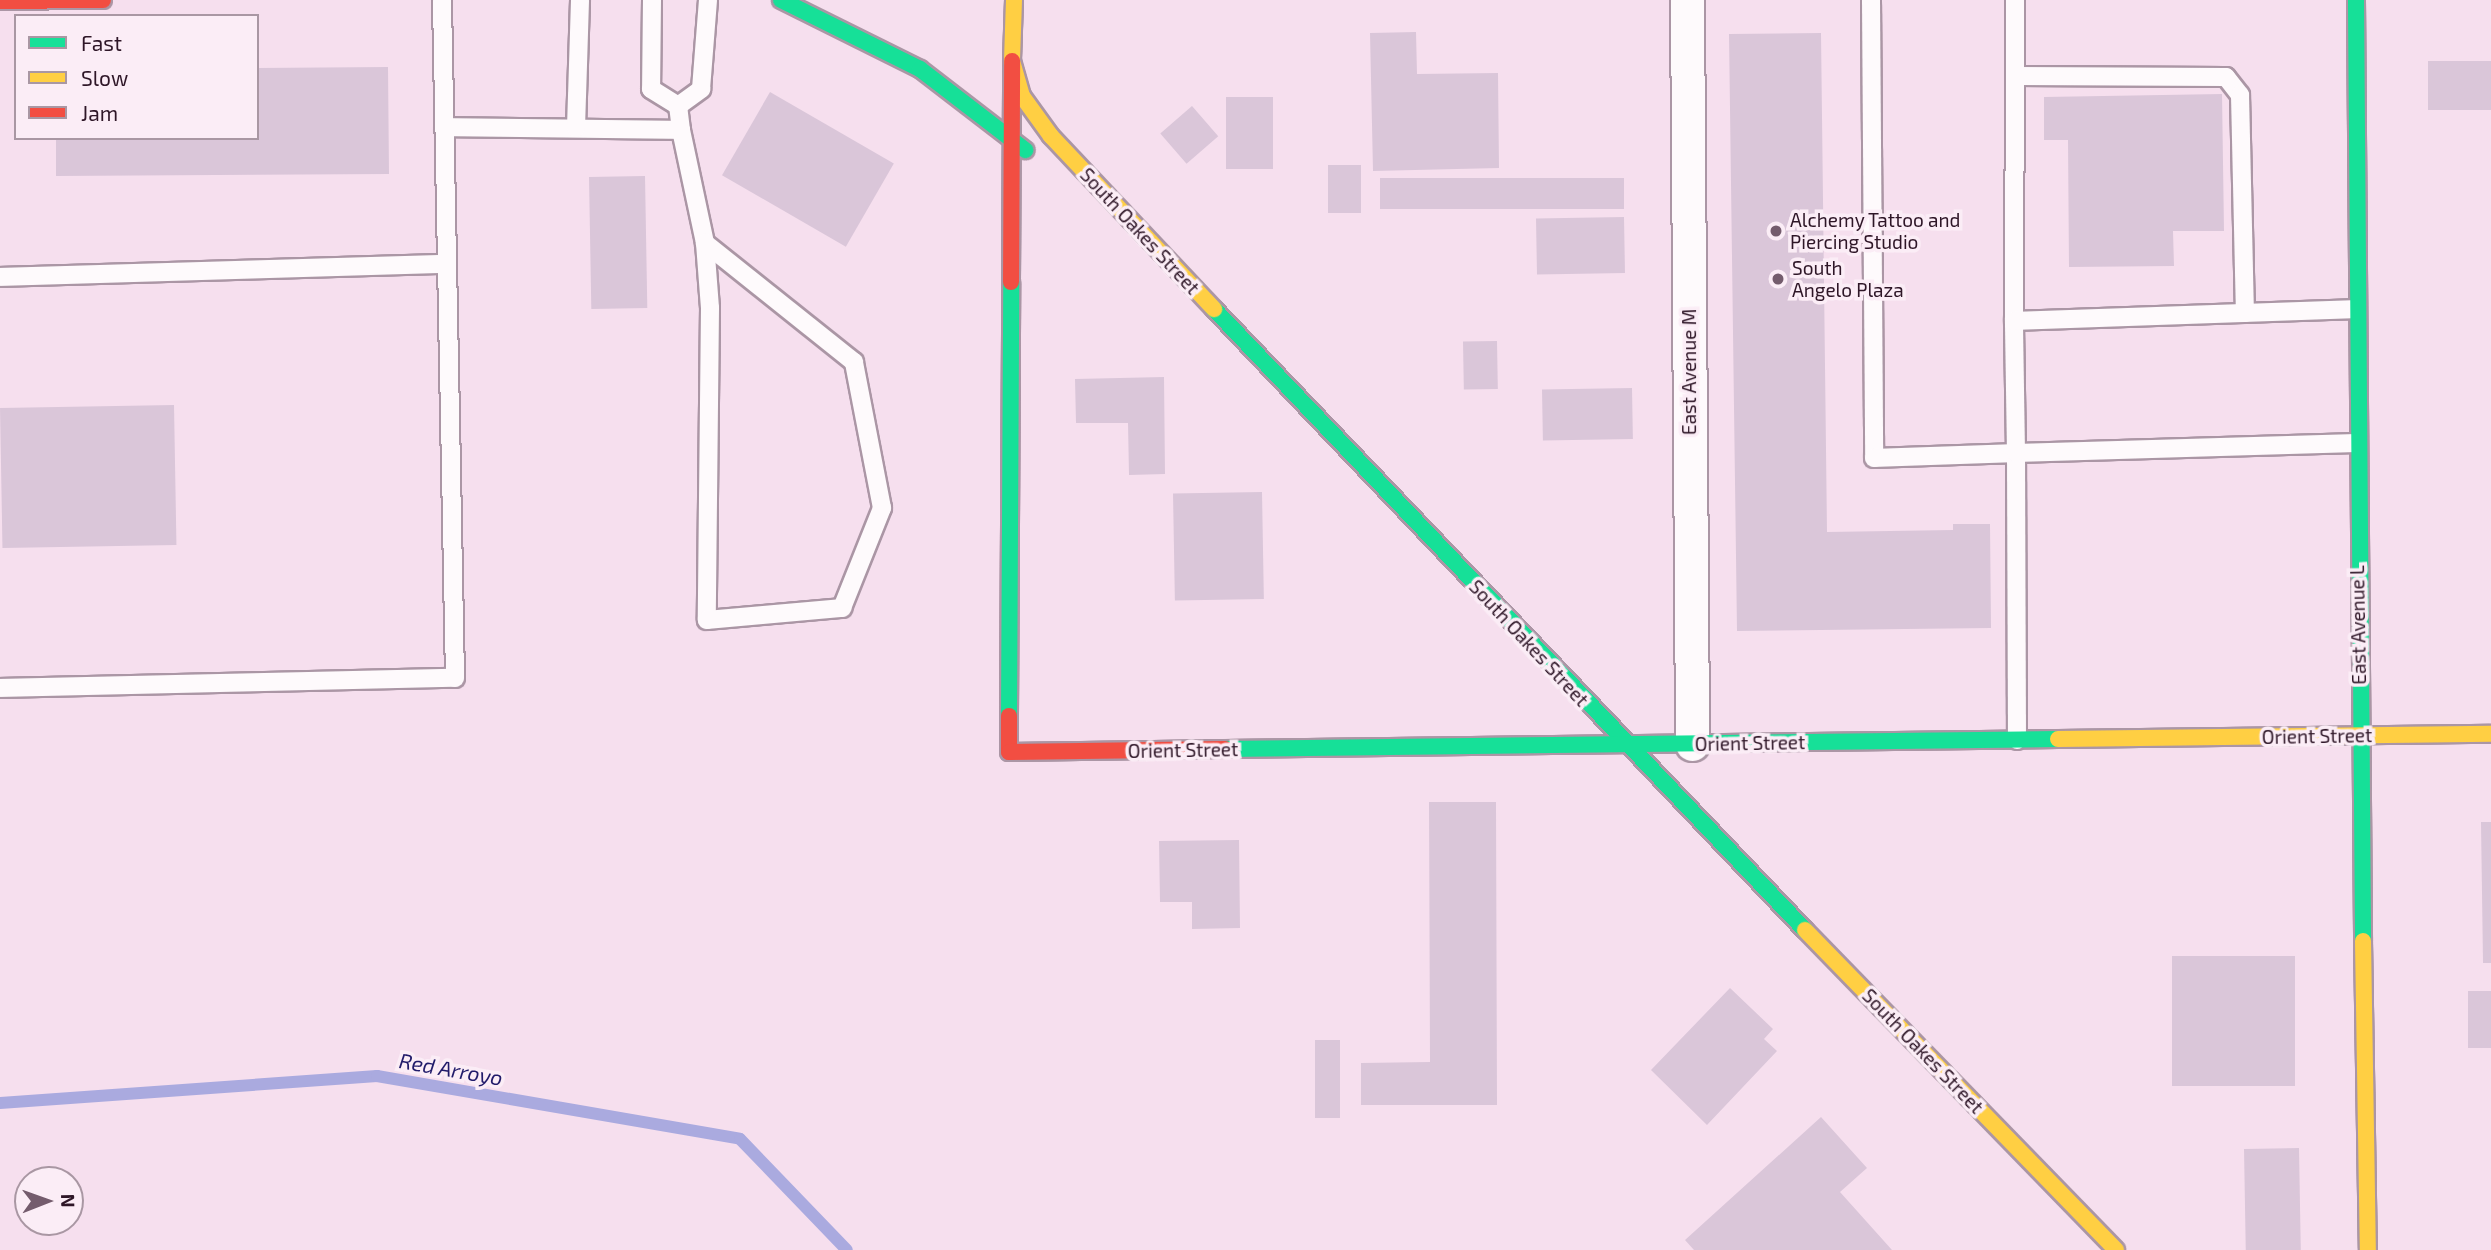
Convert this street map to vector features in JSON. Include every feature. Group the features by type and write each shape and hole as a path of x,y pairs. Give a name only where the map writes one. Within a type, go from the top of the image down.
{"main road":[{"path":"0,1 103,0"},
{"path":"781,0 920,69 977,109 1012,142 1101,190"},
{"name":"South Oakes Street","path":"1014,0 1012,61 1022,96 1051,136 1625,745 2116,1250"},
{"name":"East Avenue L","path":"2356,0 2356,443 2368,1250"},
{"path":"1012,61 1012,142"},
{"name":"Orient Street","path":"1012,142 1009,752 2491,734"}],"street":[{"name":"East Avenue M","path":"1687,0 1692,744"}],"lane":[{"path":"0,688 455,678 442,0"},
{"path":"576,128 580,0"},
{"path":"652,0 651,89 678,106"},
{"path":"678,106 701,89 708,0"},
{"path":"1871,0 1874,458 2356,443"},
{"path":"2015,0 2017,740"},
{"path":"2016,76 2226,77 2240,95 2245,313"},
{"path":"678,106 705,243 710,308 708,620 842,608 882,509 854,362 705,243"},
{"path":"444,127 681,130"},
{"path":"0,277 447,264"},
{"path":"2014,321 2357,309"}],"building":[{"path":"1416,32 1417,74 1498,73 1499,168 1373,171 1370,33"},
{"name":"South Angelo Plaza","path":"1821,33 1827,532 1953,530 1953,524 1990,524 1991,628 1737,631 1729,34"},
{"path":"2428,61 2491,61 2491,110 2428,110"},
{"path":"388,67 389,174 56,176 56,140 259,140 259,68"},
{"path":"770,92 894,164 846,247 722,175"},
{"path":"2222,94 2224,231 2173,231 2174,266 2069,267 2068,140 2044,140 2044,97"},
{"path":"1226,97 1273,97 1273,169 1226,169"},
{"path":"1192,106 1218,136 1187,164 1160,134"},
{"path":"1328,165 1361,165 1361,213 1328,213"},
{"path":"645,176 647,308 591,309 589,177"},
{"path":"1380,178 1624,178 1624,209 1380,209"},
{"path":"1624,217 1625,273 1537,275 1536,219"},
{"path":"1497,341 1498,389 1464,390 1463,342"},
{"path":"1164,377 1165,474 1129,475 1128,423 1076,423 1075,379"},
{"path":"1632,388 1633,439 1543,441 1542,390"},
{"path":"174,405 176,545 2,548 0,408"},
{"path":"1262,492 1264,599 1175,601 1173,494"},
{"path":"1429,802 1496,802 1497,1105 1361,1105 1361,1063 1430,1062"},
{"path":"2481,822 2491,822 2491,963 2483,963"},
{"path":"1239,840 1240,928 1192,929 1192,902 1160,902 1159,841"},
{"path":"2172,956 2295,956 2295,1086 2172,1086"},
{"path":"1730,988 1773,1029 1764,1039 1777,1051 1707,1125 1651,1070"},
{"path":"2468,991 2491,991 2491,1048 2468,1048"},
{"path":"1315,1040 1340,1040 1340,1118 1315,1118"},
{"path":"1821,1117 1867,1168 1840,1192 1892,1250 1694,1250 1685,1240"},
{"path":"2299,1148 2301,1250 2246,1250 2244,1149"}],"waterway":[{"name":"Red Arroyo","path":"0,1103 377,1076 740,1139 847,1250"}],"traffic: fast":[{"path":"781,0 920,69 1025,150"},
{"path":"2356,0 2363,941"},
{"path":"1009,716 1011,282"},
{"path":"1214,309 1805,930"},
{"path":"1225,749 2058,739"}],"traffic: slow":[{"path":"1014,0 1012,61 1022,96 1051,136 1214,309"},
{"path":"2058,739 2491,734"},
{"path":"1805,930 2116,1250"},
{"path":"2363,941 2368,1250"}],"traffic: jam":[{"path":"0,1 103,0"},
{"path":"1011,282 1012,61"},
{"path":"1009,716 1009,752 1225,749"}],"place":[{"name":"Alchemy Tattoo and Piercing Studio","path":"1776,231"},
{"name":"South Angelo Plaza","path":"1778,279"}]}
